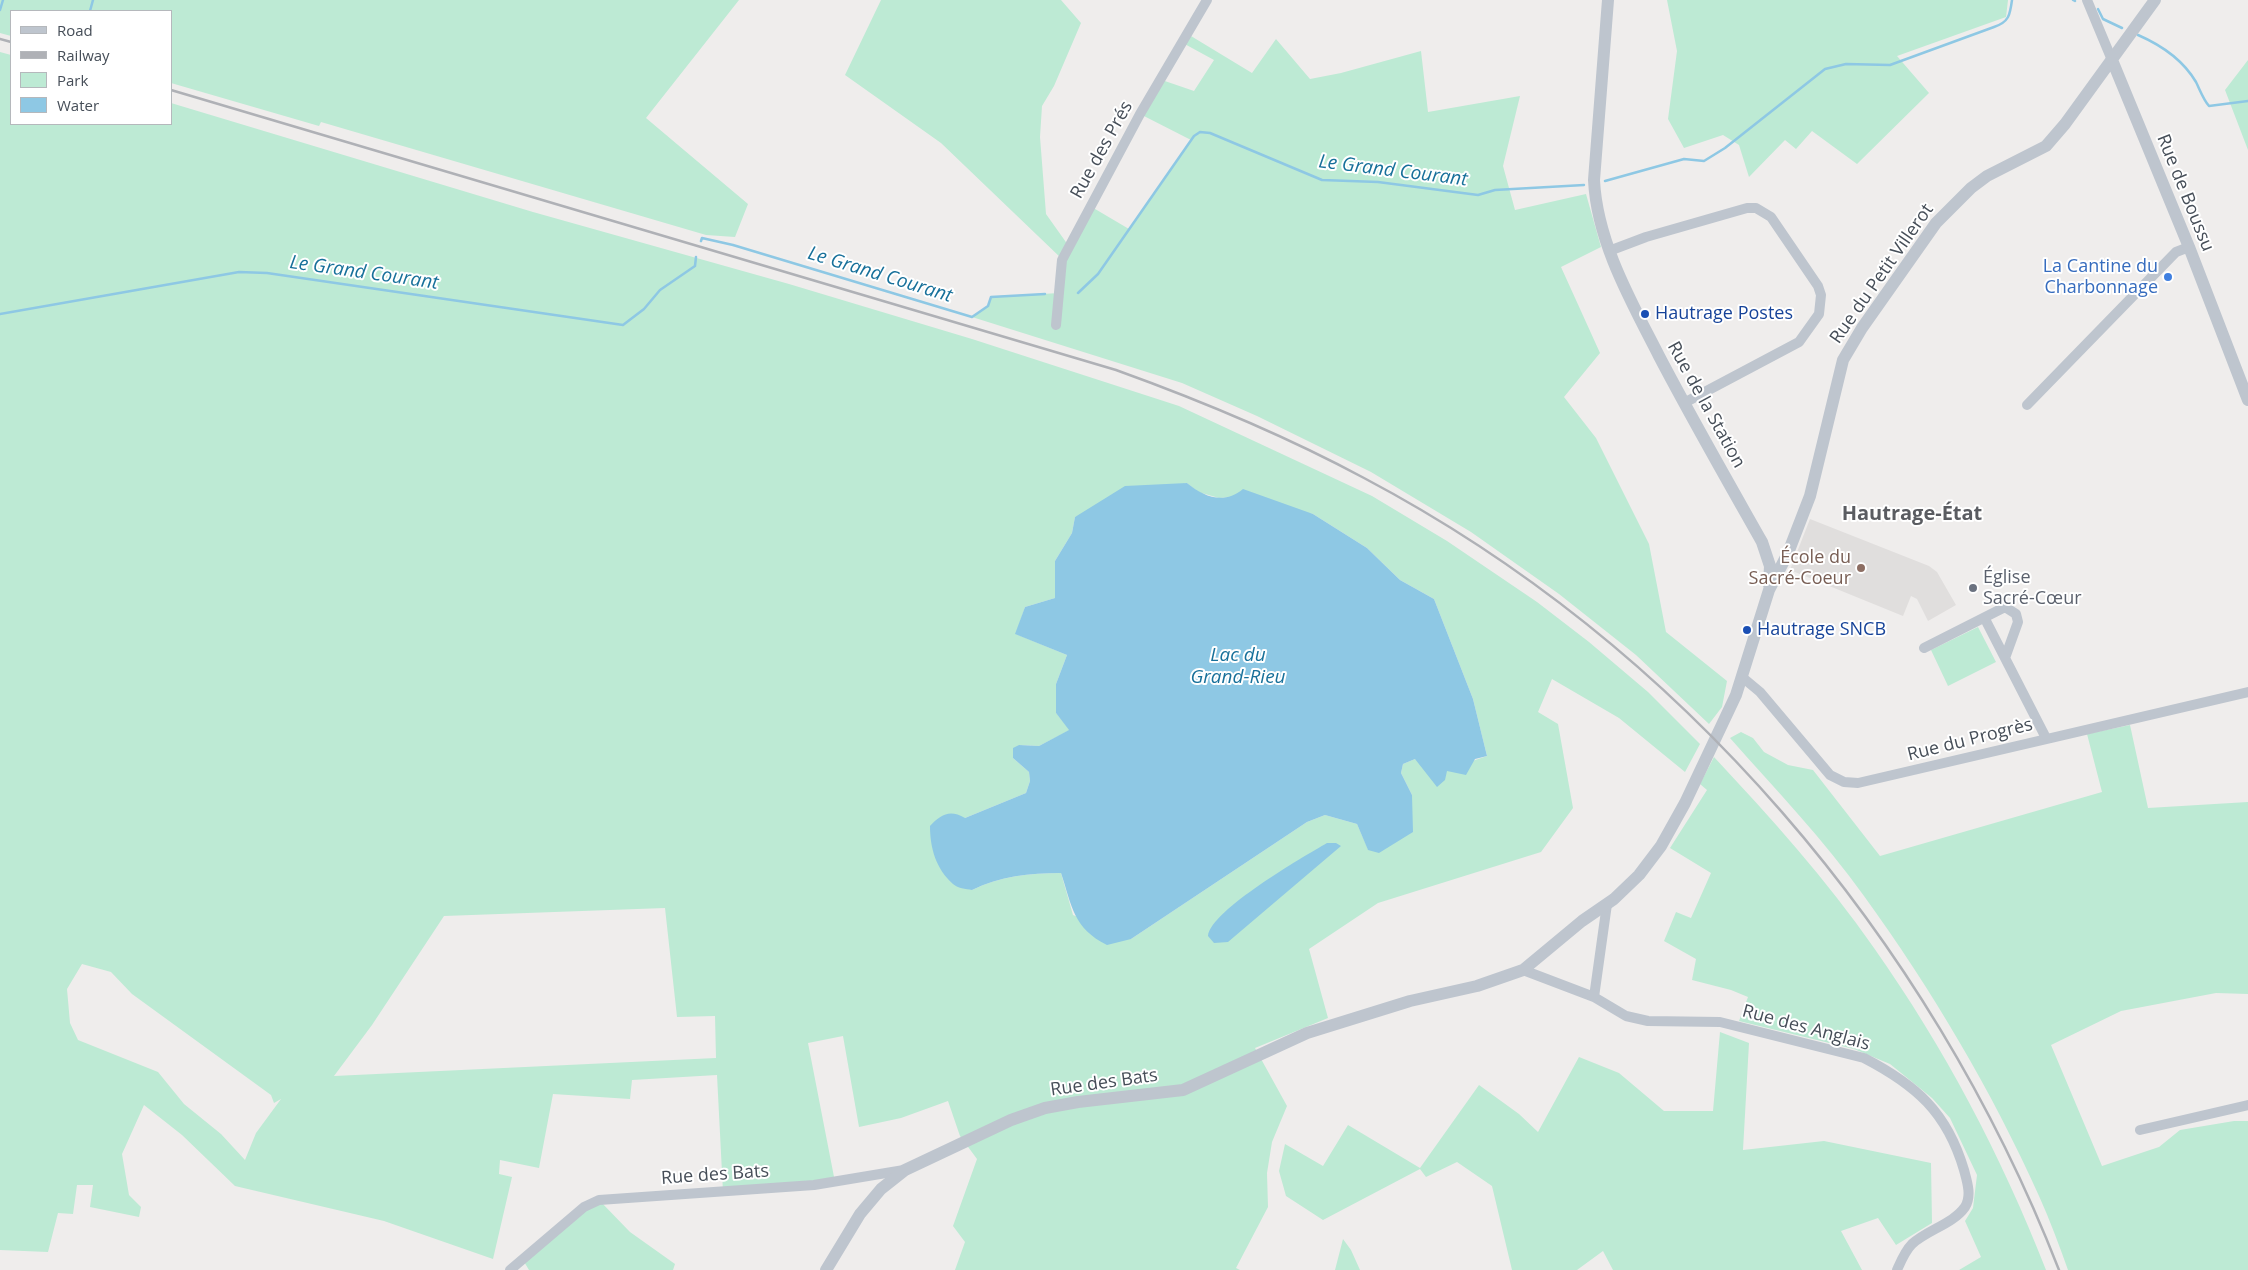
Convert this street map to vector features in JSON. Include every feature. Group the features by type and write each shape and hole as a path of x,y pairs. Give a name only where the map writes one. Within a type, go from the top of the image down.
{"street":[{"name":"Rue des Prés","path":"1056,325 1062,260 1137,119 1207,0"},
{"name":"Rue de la Station","path":"1608,0 1594,180 1595,193 1609,251 1638,316 1684,403 1762,542 1770,566 1769,590"},
{"name":"Rue de Boussu","path":"2087,0 2189,247 2248,400"},
{"name":"Rue du Petit Villerot","path":"1607,904 1639,875 1661,846 1685,803 1736,695 1769,590 1788,553 1810,496 1843,360 1862,328 1936,223 1971,188 1987,176 2046,146 2066,124 2155,0"},
{"path":"1609,251 1646,236 1748,208 1756,208 1771,217 1818,286 1821,295 1820,314 1799,342 1684,403"},
{"path":"2027,405 2176,252 2189,247"},
{"path":"1924,648 1985,619 2005,607 2016,614 2018,622 2005,658"},
{"path":"1985,619 2046,738"},
{"name":"Rue du Progrès","path":"1742,677 1760,692 1819,764 1830,775 1844,782 1876,781 2046,738 2248,692"},
{"path":"1594,997 1607,904"},
{"name":"Rue des Bats","path":"510,1270 584,1207 599,1200 814,1185 905,1170 1011,1120 1036,1111 1078,1102 1182,1090 1307,1033 1410,1001 1477,986 1523,970 1607,904"},
{"name":"Rue des Anglais","path":"1523,970 1594,997 1626,1016 1648,1021 1720,1022 1864,1058 1882,1067 1928,1101 1946,1124 1960,1156 1968,1183 1968,1197 1966,1205 1960,1213 1913,1243 1897,1270"},
{"path":"2140,1130 2248,1105"},
{"path":"826,1270 860,1214 881,1189 905,1170"}],"shaded area":[{"name":"École du Sacré-Coeur","path":"1810,519 1929,566 1937,572 1956,605 1928,621 1917,599 1911,596 1903,616 1790,570"}],"green space":[{"path":"0,0 739,0 646,118 748,204 735,237 706,235 321,122 319,126 172,83 172,10 10,10 10,36 0,33"},
{"path":"881,0 1061,0 1081,23 1054,86 1042,106 1040,137 1046,214 1068,245 1090,206 1129,229 1191,140 1140,114 1159,79 1194,91 1214,60 1181,42 1186,33 1252,73 1276,39 1310,79 1341,73 1421,51 1428,112 1520,96 1503,166 1515,210 1586,194 1601,247 1561,267 1600,353 1564,397 1596,438 1649,544 1666,632 1727,681 1722,707 1709,724 1636,655 1559,594 1471,532 1371,472 1257,416 1182,383 972,317 988,306 991,297 1059,293 1062,259 941,143 845,75"},
{"path":"1667,0 2008,0 2006,17 1897,56 1929,93 1857,164 1812,131 1796,149 1785,140 1749,177 1739,145 1723,135 1684,148 1668,119 1677,51"},
{"path":"0,52 10,55 10,125 172,125 172,103 533,212 789,284 972,339 1179,406 1372,496 1447,541 1537,602 1589,642 1648,692 1700,744 1685,772 1619,718 1552,679 1538,712 1558,724 1573,808 1541,852 1378,903 1309,949 1328,1018 1255,1048 1287,1106 1272,1142 1267,1173 1268,1207 1236,1268 1240,1270 955,1270 965,1242 953,1226 977,1159 960,1136 948,1101 901,1118 859,1127 843,1036 808,1043 835,1182 723,1192 717,1075 632,1080 630,1099 553,1094 539,1168 500,1160 499,1174 512,1177 493,1259 384,1221 235,1186 182,1135 144,1105 122,1154 129,1195 141,1207 139,1217 90,1207 93,1185 77,1185 73,1214 58,1213 48,1252 0,1250","holes":["1187,483 1198,492 1219,498 1234,497 1313,514 1367,548 1400,580 1434,599 1473,699 1487,756 1446,770 1415,759 1403,764 1401,773 1412,795 1368,849 1357,824 1325,815 1307,822 1131,939 1073,915 1061,873 1004,878 972,890 965,818 1026,793 1030,781 1029,772 1013,758 1019,745 1039,746 1070,730 1056,713 1056,684 1067,655 1016,634 1025,607 1055,598 1055,561 1072,533 1075,517","665,908 677,1017 715,1016 716,1058 334,1076 372,1025 444,916","82,964 111,972 132,994 271,1095 274,1103 281,1099 256,1133 245,1160 221,1134 184,1104 158,1072 78,1040 70,1023 67,989"]},
{"path":"2248,60 2248,150 2225,90"},
{"path":"1978,627 1996,662 1948,686 1931,650"},
{"path":"2130,725 2148,808 2248,802 2248,994 2216,993 2121,1011 2051,1045 2102,1166 2159,1147 2180,1130 2234,1121 2248,1121 2248,1270 2068,1270 2047,1214 2021,1157 1981,1080 1937,1005 1849,875 1730,738 1741,732 1753,738 1764,752 1788,765 1813,770 1880,856 2102,792 2087,734"},
{"path":"1714,757 1777,826 1837,898 1900,986 1970,1104 2010,1186 2046,1270 1959,1270 1981,1257 1965,1221 1973,1208 1977,1175 1950,1118 1932,1098 1890,1064 1854,1049 1739,1021 1748,997 1731,990 1692,980 1696,959 1664,941 1676,912 1691,918 1711,873 1670,848 1707,790 1700,784"},
{"path":"1720,1032 1749,1043 1743,1150 1824,1141 1931,1163 1932,1223 1896,1245 1878,1218 1841,1231 1862,1270 1613,1270 1603,1251 1577,1270 1512,1270 1492,1186 1457,1162 1426,1177 1420,1169 1323,1220 1286,1196 1279,1171 1285,1144 1323,1166 1348,1125 1420,1168 1479,1085 1519,1114 1538,1132 1579,1057 1619,1073 1664,1111 1713,1111"},
{"path":"599,1200 630,1232 675,1264 673,1270 529,1270 523,1260"},
{"path":"1343,1239 1351,1250 1360,1270 1335,1270"}],"water":[{"name":"Lac du Grand-Rieu","path":"1187,483 1200,492 1221,498 1229,497 1243,489 1313,514 1367,548 1400,580 1434,599 1473,699 1487,756 1475,759 1466,775 1447,771 1445,780 1437,787 1415,759 1403,764 1401,773 1412,795 1413,832 1379,853 1368,850 1357,824 1325,815 1307,822 1131,939 1107,945 1087,931 1080,923 1071,906 1061,873 1004,878 972,890 955,885 942,872 935,858 930,826 938,818 946,814 960,815 965,818 1026,793 1030,781 1029,772 1013,758 1013,748 1019,745 1039,746 1069,730 1056,713 1056,684 1067,655 1015,634 1025,607 1055,598 1055,561 1072,533 1075,517 1125,486"},
{"path":"1327,843 1336,843 1341,846 1228,942 1214,943 1208,936 1213,925 1224,912 1260,885"}],"waterway":[{"path":"0,10 3,0"},
{"path":"90,10 93,0"},
{"name":"Le Grand Courant","path":"1605,181 1684,159 1704,161 1725,148 1825,69 1846,64 1890,65 1994,27 2006,20 2012,0"},
{"path":"2098,9 2103,19 2122,28"},
{"name":"Le Grand Courant","path":"2138,35 2155,43 2178,60 2191,74 2209,106 2248,101"},
{"name":"Le Grand Courant","path":"1078,293 1098,274 1194,136 1200,132 1210,133 1322,180 1378,182 1478,195 1495,190 1584,185"},
{"name":"Le Grand Courant","path":"701,241 702,238 733,245 972,317 988,306 991,297 1045,294"},
{"name":"Le Grand Courant","path":"0,314 239,272 267,273 623,325 644,309 660,290 695,266 696,257"}],"railway":[{"path":"0,39 10,42"},
{"path":"172,90 1116,370 1211,406 1304,447 1364,478 1480,547 1588,626 1689,715 1782,812 1866,917 1940,1029 2005,1147 2059,1270"}],"place":[{"name":"La Cantine du Charbonnage","path":"2168,277"},
{"name":"Hautrage Postes","path":"1645,314"},
{"name":"École du Sacré-Coeur","path":"1861,568"},
{"name":"Église Sacré-Cœur","path":"1973,588"},
{"name":"Hautrage SNCB","path":"1747,630"}],"district":[{"name":"Hautrage-État","path":"1912,514"}]}
